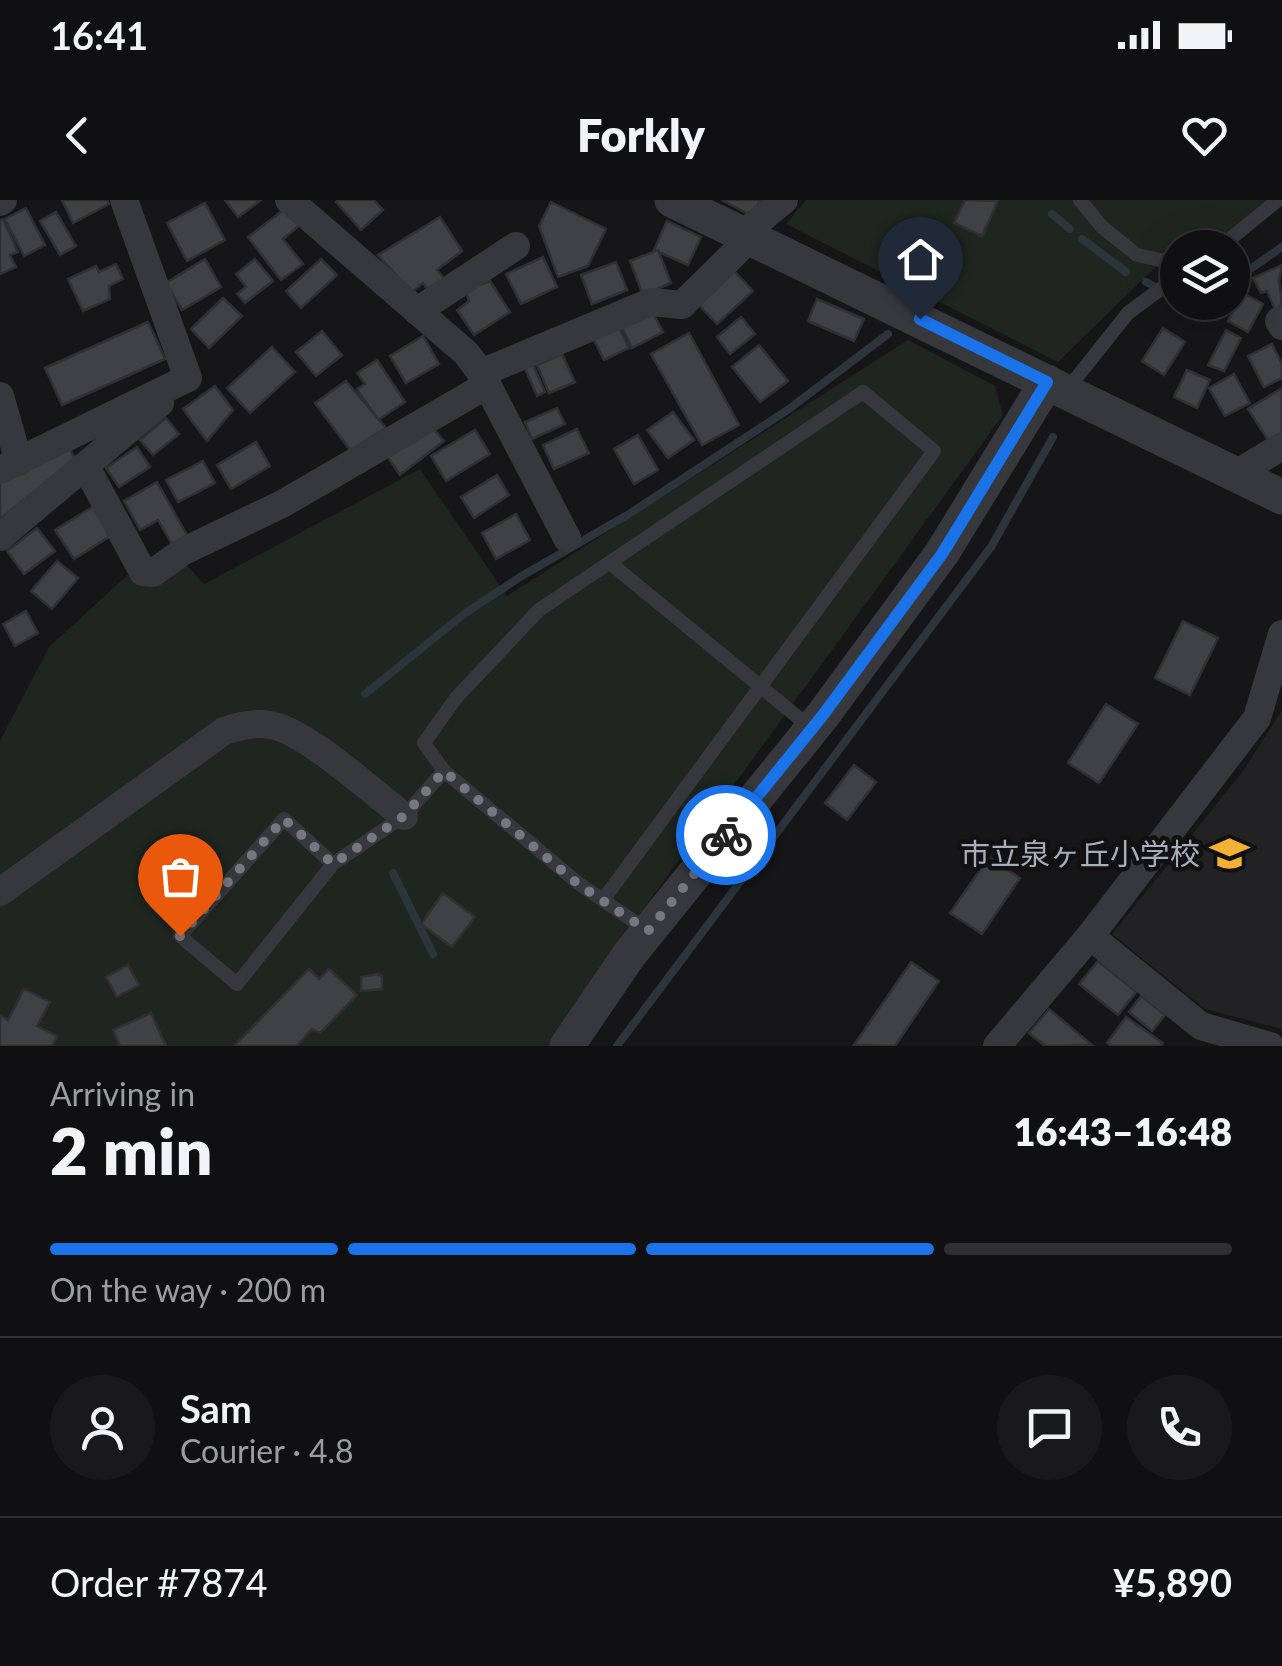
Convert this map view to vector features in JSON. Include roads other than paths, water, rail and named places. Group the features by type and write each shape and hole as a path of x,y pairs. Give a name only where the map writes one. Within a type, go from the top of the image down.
{"street":[{"path":"124,200 188,378"},
{"path":"288,200 466,353 484,379 567,538"},
{"path":"672,200 1282,497"},
{"path":"86,466 143,572 153,573 182,552 282,504 484,379 651,302 682,305 784,200"},
{"path":"418,311 516,246"},
{"path":"0,396 9,466 188,378"},
{"path":"0,537 188,378"},
{"path":"567,1046 648,931 812,728 942,554 1056,387"},
{"path":"1236,474 1282,446"},
{"path":"997,1046 1090,936 1258,718 1282,634"},
{"path":"0,892 224,731 239,726 271,725 294,733 404,816"},
{"path":"1090,936 1194,1036 1270,1046"}],"lane":[{"path":"1080,200 1102,227 1137,255 1160,260"},
{"path":"1240,230 1278,200"},
{"path":"1056,387 1128,314 1160,290"},
{"path":"603,900 934,451 863,392 540,610 456,698 424,743 444,771 603,900 648,931"},
{"path":"610,562 812,728"},
{"path":"333,864 284,819 180,936 237,984 333,864 404,816 444,771"}],"waterway":[{"path":"1052,214 1070,229"},
{"path":"1082,239 1126,272"},
{"path":"1250,269 1282,247"},
{"path":"1146,282 1156,287"},
{"path":"365,694 464,614 629,514 789,409 888,334"},
{"path":"617,1046 991,547 1053,437"},
{"path":"393,873 433,954"}],"place":[{"name":"市立泉ヶ丘小学校","path":"1230,853"}]}
